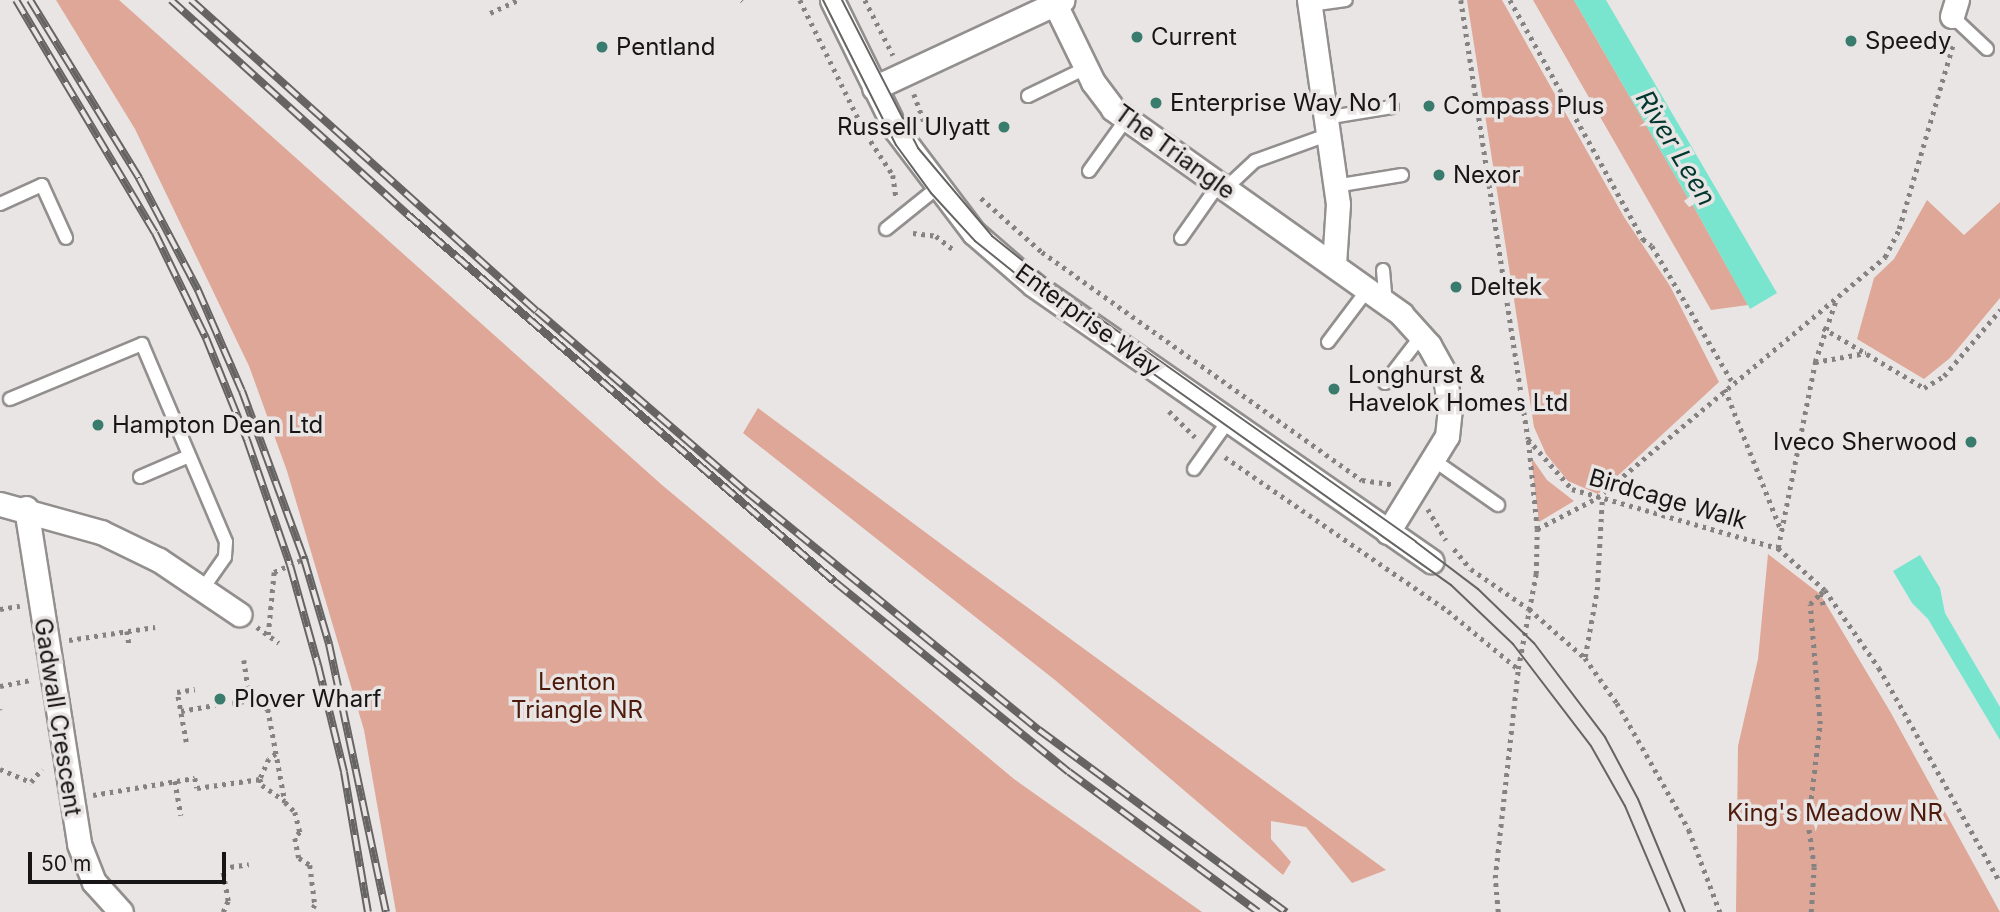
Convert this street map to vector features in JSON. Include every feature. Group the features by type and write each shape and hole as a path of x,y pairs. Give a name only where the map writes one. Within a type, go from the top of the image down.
{"street":[{"name":"Enterprise Way","path":"832,0 896,130 937,188 974,233 1034,285 1431,561"},
{"name":"The Triangle","path":"874,88 1059,2 1086,68 1107,102 1386,303 1421,336 1444,372 1450,408 1447,436 1435,461 1388,532"},
{"path":"1309,3 1335,186 1334,265"},
{"path":"0,504 26,508 101,532 203,587 239,614"},
{"name":"Gadwall Crescent","path":"26,508 66,765 86,867 121,912"}],"lane":[{"path":"1309,3 1346,0"},
{"path":"1954,8 1987,49"},
{"path":"1028,96 1086,68"},
{"path":"1181,238 1222,186 1255,161 1326,127 1392,107"},
{"path":"1089,171 1127,118"},
{"path":"1335,186 1402,175"},
{"path":"0,204 42,186 66,238"},
{"path":"886,229 937,188"},
{"path":"1383,270 1386,303"},
{"path":"1328,342 1368,289"},
{"path":"1385,383 1421,336"},
{"path":"10,399 142,344 226,542 225,557 203,587"},
{"path":"1194,469 1229,420"},
{"path":"139,477 189,456"},
{"path":"1435,461 1498,505"}],"path":[{"path":"490,13 518,0"},
{"path":"865,0 903,74 929,134"},
{"path":"1461,0 1528,439 1537,529 1529,609 1520,652"},
{"path":"1510,0 1643,239 1652,246 1733,383"},
{"path":"1537,529 1599,499 1725,389 1885,257 1899,229 1955,38 1954,8"},
{"name":"Enterprise Way","path":"979,195 1042,252 1362,480 1388,481 1410,496"},
{"path":"1779,548 1780,527 1815,362 1823,328 1837,297"},
{"path":"1823,328 1913,384 1924,388 1944,376 2000,310"},
{"path":"1815,362 1867,353"},
{"path":"1725,389 1780,527"},
{"name":"Birdcage Walk","path":"1528,439 1572,489 1599,499 1779,548 1825,590 1879,668 2000,882"},
{"path":"1585,657 1597,590 1599,499"},
{"path":"1439,531 1471,569 1529,609 1585,657 1617,703 1689,830 1720,912"},
{"path":"268,635 274,572 308,557"},
{"path":"1811,912 1814,867 1808,824 1820,724 1810,604 1825,590"},
{"path":"1820,594 1823,605"},
{"path":"46,643 155,627"},
{"path":"127,631 129,644"},
{"path":"244,660 250,700"},
{"path":"1498,912 1495,878 1518,669"},
{"path":"186,742 177,692 195,689"},
{"path":"232,703 250,700 268,709 285,802"},
{"path":"181,711 216,705"},
{"path":"276,754 269,759 260,779 262,786 295,812 299,858 310,865 315,905 310,912"},
{"path":"0,769 31,782 42,769 66,765"},
{"path":"72,798 195,778 197,788 260,779"},
{"path":"175,781 181,815"},
{"path":"223,912 228,901 222,868 249,864"}],"green space":[{"name":"Lenton Triangle NR","path":"56,0 119,0 662,485 1014,779 1202,912 396,912 364,730 287,471 249,366 135,129"},
{"path":"1467,0 1502,0 1624,217 1670,286 1719,382 1598,494 1568,481 1546,454 1534,427"},
{"path":"1533,0 1574,0 1688,198 1684,201 1689,207 1693,205 1748,305 1711,310"},
{"path":"1927,200 1964,235 2000,202 2000,298 1950,358 1924,379 1857,339 1874,278 1894,259"},
{"path":"758,408 1386,870 1352,883 1306,827 1271,821 1271,839 1291,862 1283,875 1055,680 743,433"},
{"path":"1531,457 1547,480 1574,501 1539,522"},
{"name":"King's Meadow NR","path":"1768,554 1820,594 1891,713 2000,912 1736,912 1738,746 1758,659"}],"water":[{"name":"River Leen","path":"1574,0 1606,0 1777,293 1750,309 1693,205 1698,198 1693,193 1688,198"},
{"path":"1920,555 1940,588 1945,613 2000,707 2000,740 1928,619 1912,603 1893,571"}],"tram line":[{"path":"823,0 896,145 931,193 975,241 1041,294 1451,585 1513,644 1591,746 1625,806 1670,912"},
{"path":"842,0 918,148 992,236 1058,289 1416,542 1478,589 1534,643 1605,737 1638,799 1685,912"}],"railway":[{"path":"16,0 155,233 206,338 247,440 290,565 318,665 344,772 368,912"},
{"path":"30,0 139,178 198,290 242,391 304,559 329,644 386,912"},
{"path":"171,0 407,214 835,582 1069,772 1258,912"},
{"path":"191,0 537,311 747,492 1039,730 1286,912"}],"place":[{"name":"Current","path":"1137,37"},
{"name":"Speedy","path":"1851,41"},
{"name":"Pentland","path":"602,47"},
{"name":"Enterprise Way No 1","path":"1156,103"},
{"name":"Compass Plus","path":"1429,106"},
{"name":"Russell Ulyatt","path":"1004,127"},
{"name":"Nexor","path":"1439,175"},
{"name":"Deltek","path":"1456,287"},
{"name":"Longhurst & Havelok Homes Ltd","path":"1334,389"},
{"name":"Hampton Dean Ltd","path":"98,425"},
{"name":"Iveco Sherwood","path":"1971,442"},
{"name":"Plover Wharf","path":"220,699"}]}
